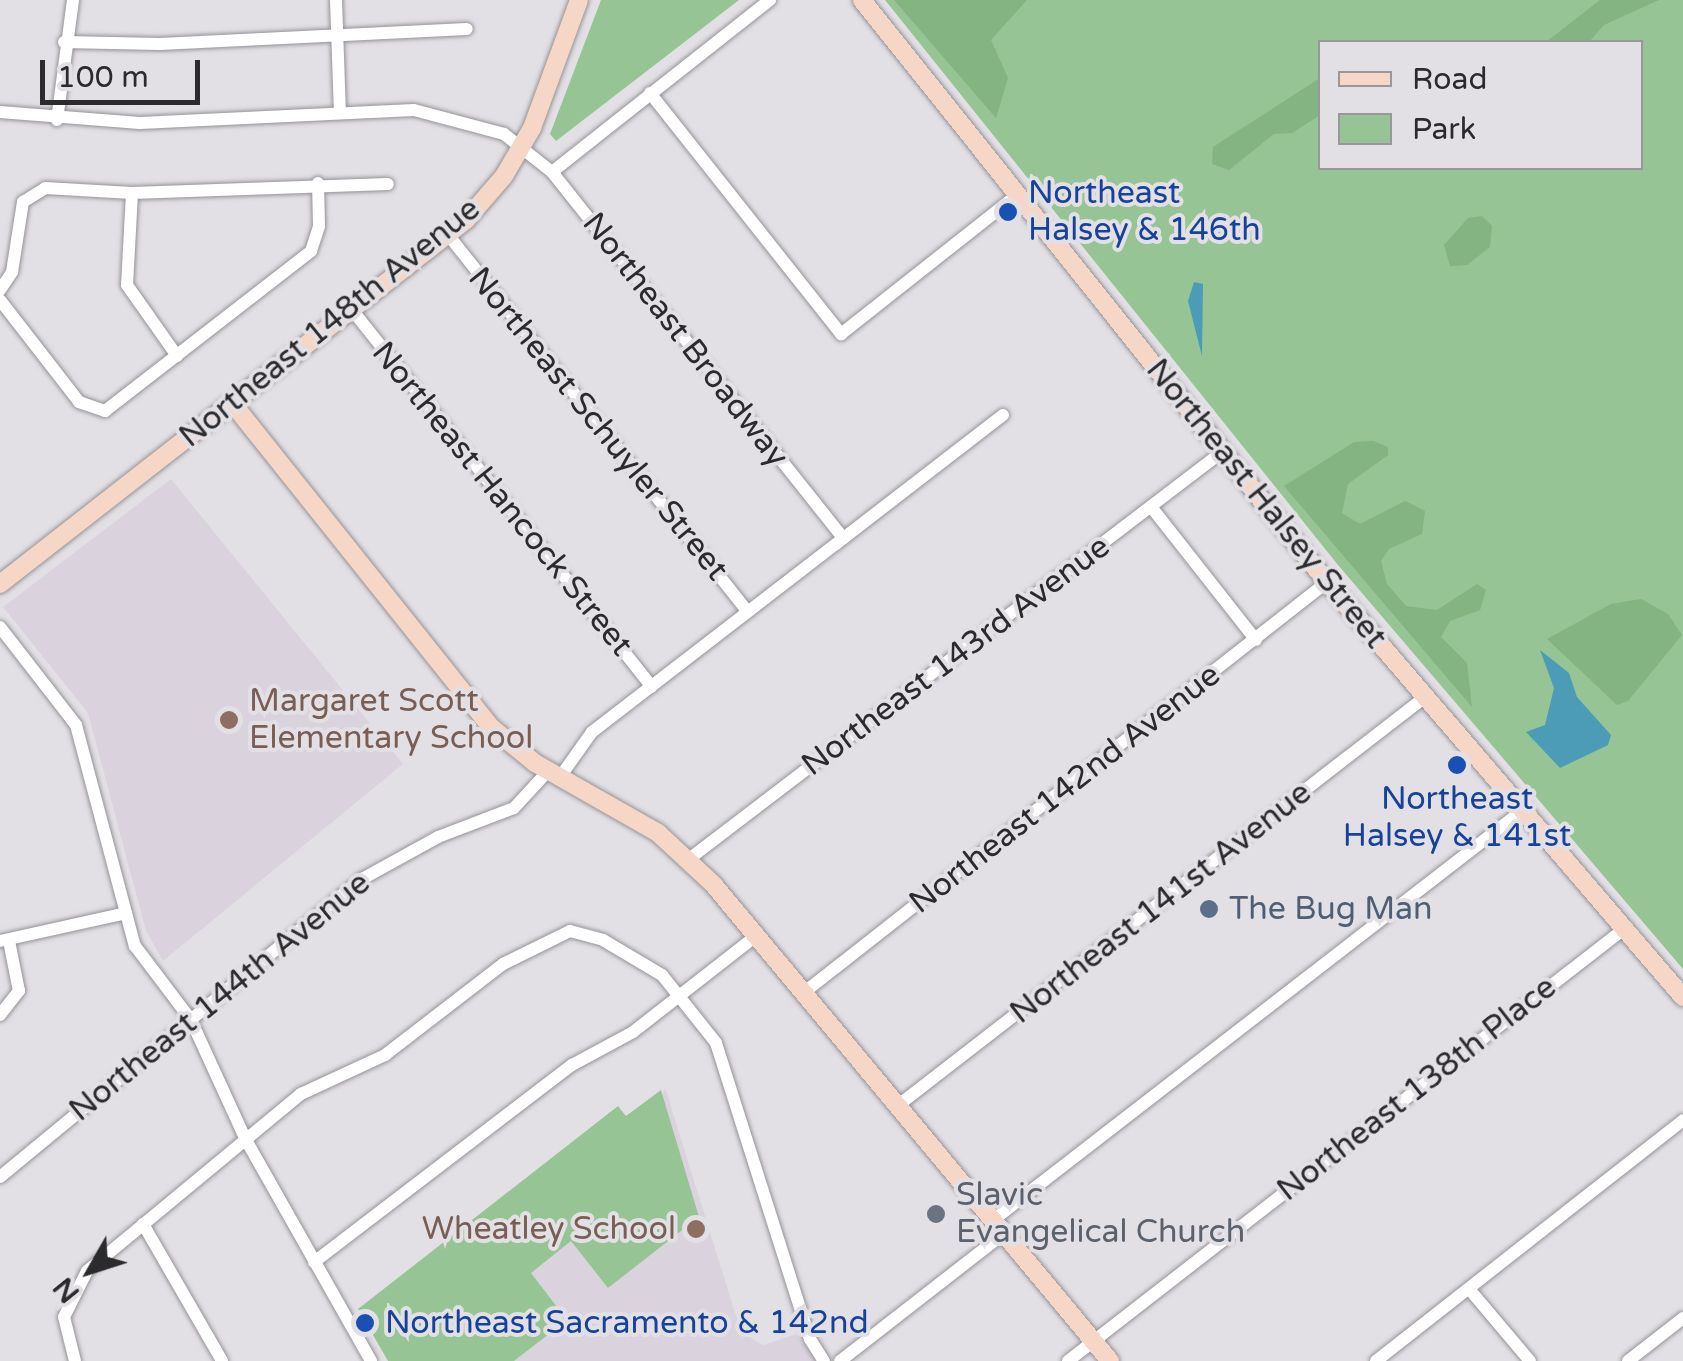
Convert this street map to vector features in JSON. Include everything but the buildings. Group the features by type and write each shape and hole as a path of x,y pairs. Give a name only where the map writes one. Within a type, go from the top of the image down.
{"main road":[{"name":"Northeast 148th Avenue","path":"0,584 449,236 494,189 522,145 579,0"},
{"name":"Northeast Halsey Street","path":"862,0 1327,582 1683,997"},
{"path":"232,404 476,711 554,774 646,824 690,859 1110,1361"}],"street":[{"path":"57,120 64,42 73,0"},
{"path":"336,0 340,113"},
{"path":"552,172 770,0"},
{"path":"64,42 160,44 466,29"},
{"path":"650,93 841,334 1017,195"},
{"path":"0,112 57,120 140,124 438,112 522,145"},
{"name":"Northeast Broadway","path":"522,145 552,172 843,538"},
{"path":"0,300 79,402 97,412 178,356 311,251 319,226 318,184"},
{"path":"0,290 12,272 23,202 34,191 388,184"},
{"path":"132,192 127,285 178,356"},
{"name":"Northeast Schuyler Street","path":"449,236 748,612"},
{"name":"Northeast Hancock Street","path":"353,311 652,687"},
{"name":"Northeast 144th Avenue","path":"0,1177 362,878 438,837 514,808 554,774 585,738 1003,415"},
{"name":"Northeast 143rd Avenue","path":"690,859 1222,452"},
{"path":"1152,508 1256,640"},
{"name":"Northeast 142nd Avenue","path":"802,994 1327,582"},
{"path":"0,627 81,737 135,946 191,1020 246,1140 371,1361"},
{"name":"Northeast 141st Avenue","path":"896,1106 1425,697"},
{"path":"840,1361 998,1228 1522,810"},
{"path":"0,1016 20,991 4,941 126,913"},
{"name":"Northeast 138th Place","path":"1068,1361 1624,929"},
{"path":"76,1361 64,1328 67,1303 87,1271 311,1087 385,1055 516,956 558,933 590,934 662,975 721,1053 810,1339 824,1361"},
{"path":"314,1262 572,1064 633,1032 756,936"},
{"path":"1376,1361 1683,1120"},
{"path":"143,1224 222,1361"},
{"path":"1470,1290 1530,1361"},
{"path":"1628,1361 1683,1318"}],"shaded area":[{"name":"Margaret Scott Elementary School","path":"171,479 403,764 163,961 146,931 88,713 3,607"},
{"name":"Wheatley School","path":"665,1087 741,1332 763,1345 796,1334 817,1361 514,1361 566,1320 530,1273 571,1241 608,1287"}],"green space":[{"path":"601,0 739,0 556,141 550,134"},
{"path":"885,0 1683,0 1683,969 1338,565"},
{"path":"894,0 1027,0 991,40 1008,78 996,118"},
{"path":"1600,0 1659,0 1604,25 1591,40 1549,40"},
{"path":"1318,79 1318,116 1292,133 1274,134 1229,170 1212,164 1213,147"},
{"path":"1482,216 1492,226 1490,247 1467,265 1450,266 1444,245 1468,218"},
{"path":"1373,441 1388,447 1388,455 1348,484 1342,513 1360,524 1405,501 1425,511 1422,534 1389,549 1381,561 1387,584 1406,606 1437,610 1477,584 1486,590 1480,610 1450,621 1441,637 1467,663 1472,707 1284,486 1354,442"},
{"path":"1641,599 1668,614 1682,635 1628,701 1617,705 1547,639 1611,604"},
{"path":"661,1090 699,1217 608,1288 571,1241 531,1273 567,1320 514,1361 388,1361 358,1309 618,1106 626,1116"}],"water":[{"path":"1194,282 1203,284 1202,356 1188,301"},
{"path":"1540,650 1569,673 1577,697 1611,735 1608,745 1560,768 1526,732 1545,725 1554,688"}],"place":[{"name":"Northeast Halsey & 146th","path":"1008,212"},
{"name":"Margaret Scott Elementary School","path":"229,720"},
{"name":"Northeast Halsey & 141st","path":"1457,765"},
{"name":"The Bug Man","path":"1209,909"},
{"name":"Slavic Evangelical Church","path":"936,1214"},
{"name":"Wheatley School","path":"696,1229"},
{"name":"Northeast Sacramento & 142nd","path":"365,1323"}]}
